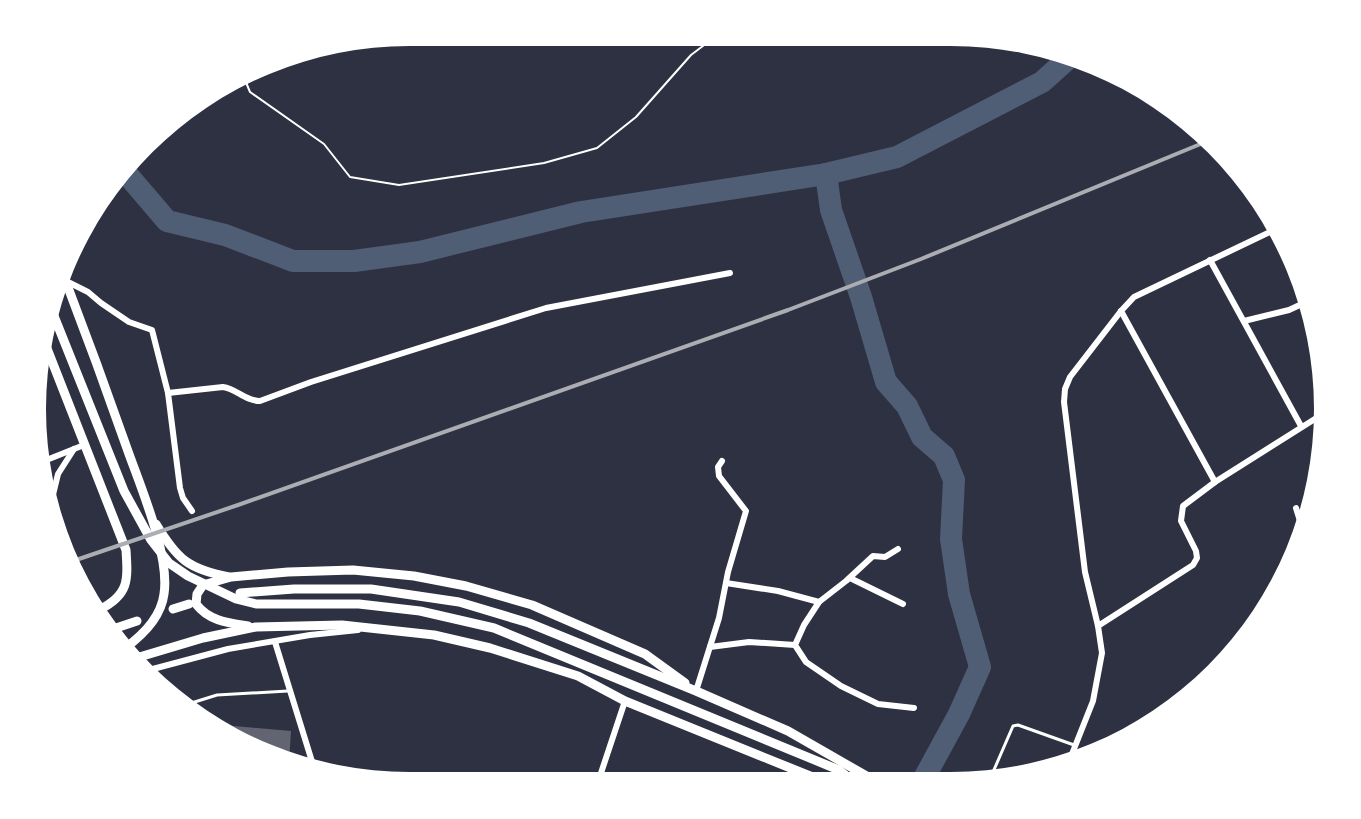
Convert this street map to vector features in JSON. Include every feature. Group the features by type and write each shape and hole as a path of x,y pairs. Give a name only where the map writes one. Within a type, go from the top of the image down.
{"highway":[{"path":"68,287 152,516 166,577 164,597 157,615 144,633 132,643"},
{"path":"57,323 124,491 151,540 169,562 188,576 236,599 256,604 359,604 420,611 494,628 842,772"},
{"path":"51,358 126,550 128,576 123,591 115,601 105,607"},
{"path":"152,516 171,548 195,567 205,572 231,577"},
{"path":"696,691 645,654 532,605 466,586 414,576 353,570 231,577 203,585 197,594 196,604 202,612 227,623 256,627 342,625 377,628 434,635 490,648 578,676 626,701 800,772"},
{"path":"240,593 294,589 371,590 459,602 529,623 696,691 788,731 860,772"},
{"path":"173,609 189,604"},
{"path":"120,627 137,621"},
{"path":"143,656 203,638 256,627"}],"street":[{"path":"1073,751 1093,701 1102,653 1085,572 1064,402 1065,389 1070,377 1121,310 1134,297 1268,233"},
{"path":"1210,260 1301,426"},
{"path":"168,393 223,387 231,388 251,401 260,401 311,382 546,308 730,273"},
{"path":"70,281 129,322 152,330 168,393 180,488 192,511"},
{"path":"1244,321 1299,305"},
{"path":"1121,310 1215,482"},
{"path":"1098,627 1193,564 1197,558 1196,550 1181,521 1183,506 1215,482 1314,419"},
{"path":"50,459 84,445"},
{"path":"54,486 57,474 74,449"},
{"path":"696,691 719,618 746,511 719,476 718,467 722,461"},
{"path":"1296,508 1298,516"},
{"path":"795,645 804,625 819,602 850,578 873,556 885,557 898,549"},
{"path":"850,578 903,604"},
{"path":"726,583 778,591 819,602"},
{"path":"155,668 228,649 310,635 377,628"},
{"path":"275,642 311,758"},
{"path":"710,647 750,642 795,645"},
{"path":"795,645 806,662 841,686 878,704 914,708"},
{"path":"601,772 626,701"}],"lane":[{"path":"195,702 217,695 290,691"},
{"path":"995,769 1013,726 1018,725 1076,745"}],"path":[{"path":"247,85 250,92 324,144 350,177 399,185 544,163 597,148 636,117 691,55 703,46"}],"building":[{"path":"231,726 291,731 290,752"}],"waterway":[{"path":"130,178 167,221 225,235 293,261 354,261 420,252 581,212 826,174 897,157 1042,82 1062,64"},
{"path":"826,174 831,210 861,297 886,382 907,406 922,437 944,456 954,480 951,539 959,594 980,667 959,714 927,772"}],"railway":[{"path":"79,559 788,310 921,259 1199,145"}]}
